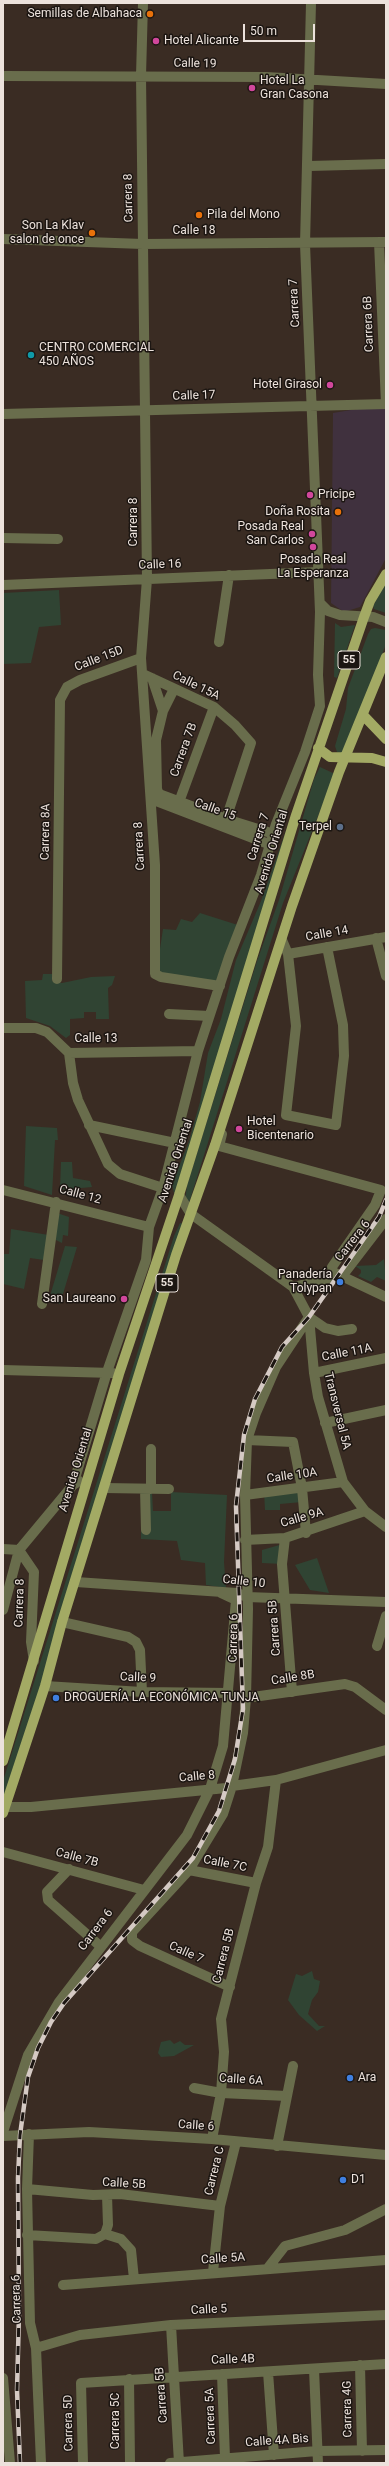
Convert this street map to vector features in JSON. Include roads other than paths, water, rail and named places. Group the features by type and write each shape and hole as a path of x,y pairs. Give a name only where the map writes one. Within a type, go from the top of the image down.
{"main road":[{"name":"Avenida Oriental","path":"3,1761 34,1661 118,1374 179,1195 318,748 370,601 386,574"},
{"name":"55","path":"4,1810 45,1686 62,1622 76,1582 132,1394 176,1255 192,1214 282,940 345,757 386,656"},
{"path":"363,715 386,739"},
{"path":"318,748 330,757 372,758 386,762"}],"street":[{"name":"Carrera 8","path":"143,3 141,76 147,579 141,658 148,676 155,796 155,974 161,977 220,986"},
{"name":"Carrera 7","path":"198,1051 274,834 313,731 320,706 318,675 320,602 306,244 312,3"},
{"name":"Calle 19","path":"3,76 266,78 386,84"},
{"path":"309,166 386,164"},
{"name":"Calle 18","path":"3,240 143,244 306,244 382,242"},
{"name":"Carrera 6B","path":"382,242 386,404"},
{"name":"Calle 17","path":"3,414 386,404"},
{"path":"3,538 58,539"},
{"name":"Calle 16","path":"3,585 319,572"},
{"path":"219,642 229,576"},
{"path":"320,602 328,611 340,615 373,617 386,622"},
{"name":"Calle 15D","path":"67,687 80,680 141,658"},
{"path":"148,676 163,711"},
{"name":"Calle 15A","path":"148,676 214,707 235,725 251,743 226,819"},
{"name":"Carrera 8A","path":"57,979 60,700 67,687"},
{"path":"155,796 157,789 156,746 163,711 174,689"},
{"name":"Carrera 7B","path":"179,802 214,707"},
{"path":"313,731 318,748"},
{"name":"Calle 15","path":"155,796 179,802 274,834"},
{"name":"Calle 15","path":"155,796 271,845"},
{"path":"381,938 386,976"},
{"name":"Calle 14","path":"288,954 381,938"},
{"path":"282,940 288,954 296,1026 286,1115 336,1125 344,1056 343,1025 328,948"},
{"path":"170,1014 209,1016"},
{"name":"Calle 13","path":"3,1028 36,1028 47,1032 69,1053 198,1051"},
{"name":"Avenida Oriental","path":"73,1485 107,1372 146,1260 149,1227 163,1188 198,1051"},
{"path":"69,1053 73,1083 89,1125 112,1169 163,1188"},
{"path":"221,1124 226,1126 219,1146 381,1190 375,1205 332,1267 332,1272 343,1275 386,1298"},
{"path":"89,1125 175,1143"},
{"name":"Calle 12","path":"3,1190 56,1202 149,1227"},
{"path":"179,1195 192,1214 292,1287"},
{"path":"42,1304 56,1202"},
{"name":"Carrera 6","path":"292,1287 343,1275 386,1219"},
{"name":"Transversal 5A","path":"292,1287 309,1317 314,1373 325,1423 343,1482 365,1511 386,1527"},
{"path":"309,1317 325,1328 338,1331 352,1329"},
{"name":"Carrera 6","path":"132,1940 132,1932 189,1870 223,1814 232,1786 243,1733 246,1698 247,1597 245,1495 247,1440 270,1379 309,1317"},
{"name":"Calle 11A","path":"314,1373 386,1358"},
{"path":"3,1370 107,1372 118,1374"},
{"path":"325,1423 386,1410"},
{"path":"247,1440 293,1442 302,1488 306,1533"},
{"path":"146,1530 152,1449"},
{"name":"Carrera 8","path":"3,1610 19,1550 73,1485 87,1477"},
{"name":"Calle 10A","path":"245,1495 343,1482"},
{"path":"104,1488 169,1489"},
{"name":"Calle 9A","path":"245,1540 285,1538 306,1533 365,1511"},
{"name":"Carrera 5B","path":"285,1538 282,1564 287,1599 292,1692"},
{"path":"3,1549 19,1550"},
{"name":"Carrera 8","path":"19,1550 34,1572 31,1642 34,1661"},
{"name":"Calle 10","path":"76,1582 237,1593 247,1597 386,1602"},
{"name":"Carrera 6","path":"3,2132 28,2055 59,2002 100,1946 188,1835 210,1789 223,1746 229,1693 236,1600 221,1593"},
{"path":"377,1646 386,1616"},
{"path":"62,1622 128,1637 136,1642 140,1650 142,1692"},
{"name":"Calle 8B","path":"246,1698 345,1684 355,1687 386,1710"},
{"name":"Calle 9","path":"45,1686 142,1692 229,1693"},
{"name":"Calle 8","path":"4,1810 226,1788 276,1780 386,1750"},
{"name":"Carrera 5B","path":"212,2139 221,2093 224,2052 221,2019 256,1883 268,1847 276,1780"},
{"name":"Calle 7B","path":"3,1852 144,1890"},
{"path":"69,1869 47,1892 48,1900 100,1946"},
{"name":"Calle 7C","path":"189,1870 256,1883"},
{"name":"Calle 7","path":"132,1940 140,1946 230,1987"},
{"path":"277,2146 293,2066"},
{"name":"Calle 6A","path":"194,2088 221,2093 287,2096"},
{"name":"Calle 6","path":"3,2136 89,2132 212,2139 386,2155"},
{"name":"Carrera 6","path":"29,2134 27,2235 30,2323 36,2348 41,2463"},
{"name":"Carrera C","path":"220,2206 236,2142"},
{"name":"Calle 5B","path":"27,2189 106,2195 120,2194 220,2206"},
{"path":"27,2235 96,2239 105,2234 108,2225 106,2195"},
{"path":"213,2272 220,2206"},
{"path":"267,2269 285,2246 345,2230 386,2208"},
{"path":"105,2234 121,2239 131,2250 134,2279"},
{"name":"Calle 5A","path":"63,2285 213,2272 386,2260"},
{"name":"Calle 5","path":"36,2348 80,2335 170,2325 386,2315"},
{"name":"Carrera 5B","path":"170,2325 176,2463"},
{"name":"Calle 4B","path":"81,2383 173,2376 268,2372 386,2364"},
{"name":"Carrera 4G","path":"360,2366 362,2451"},
{"path":"314,2369 318,2463"},
{"path":"268,2372 274,2455"},
{"name":"Carrera 5A","path":"222,2374 225,2458"},
{"path":"3,2378 10,2463"},
{"name":"Carrera 5C","path":"129,2379 130,2463"},
{"name":"Carrera 5D","path":"81,2383 83,2463"},
{"name":"Calle 4A Bis","path":"176,2463 317,2451 386,2450"}],"railway":[{"path":"20,2463 17,2390 19,2314 18,2178 20,2135 28,2077 38,2048 51,2022 64,2003 193,1858 219,1811 235,1759 243,1709 236,1506 244,1435 255,1399 282,1347 309,1317 379,1217 386,1200"}],"place":[{"name":"Semillas de Albahaca","path":"150,14"},
{"name":"Hotel Alicante","path":"156,41"},
{"name":"Hotel La Gran Casona","path":"252,88"},
{"name":"Pila del Mono","path":"199,215"},
{"name":"Son La Klav salon de once","path":"92,233"},
{"name":"CENTRO COMERCIAL 450 AÑOS","path":"31,355"},
{"name":"Hotel Girasol","path":"330,385"},
{"name":"Pricipe","path":"310,495"},
{"name":"Doña Rosita","path":"338,512"},
{"name":"Posada Real San Carlos","path":"312,534"},
{"name":"Posada Real La Esperanza","path":"313,547"},
{"name":"Terpel","path":"340,827"},
{"name":"Hotel Bicentenario","path":"239,1129"},
{"name":"Panadería Tolypan","path":"340,1282"},
{"name":"San Laureano","path":"124,1299"},
{"name":"DROGUERÍA LA ECONÓMICA TUNJA","path":"56,1698"},
{"name":"Ara","path":"350,2078"},
{"name":"D1","path":"343,2180"}]}
